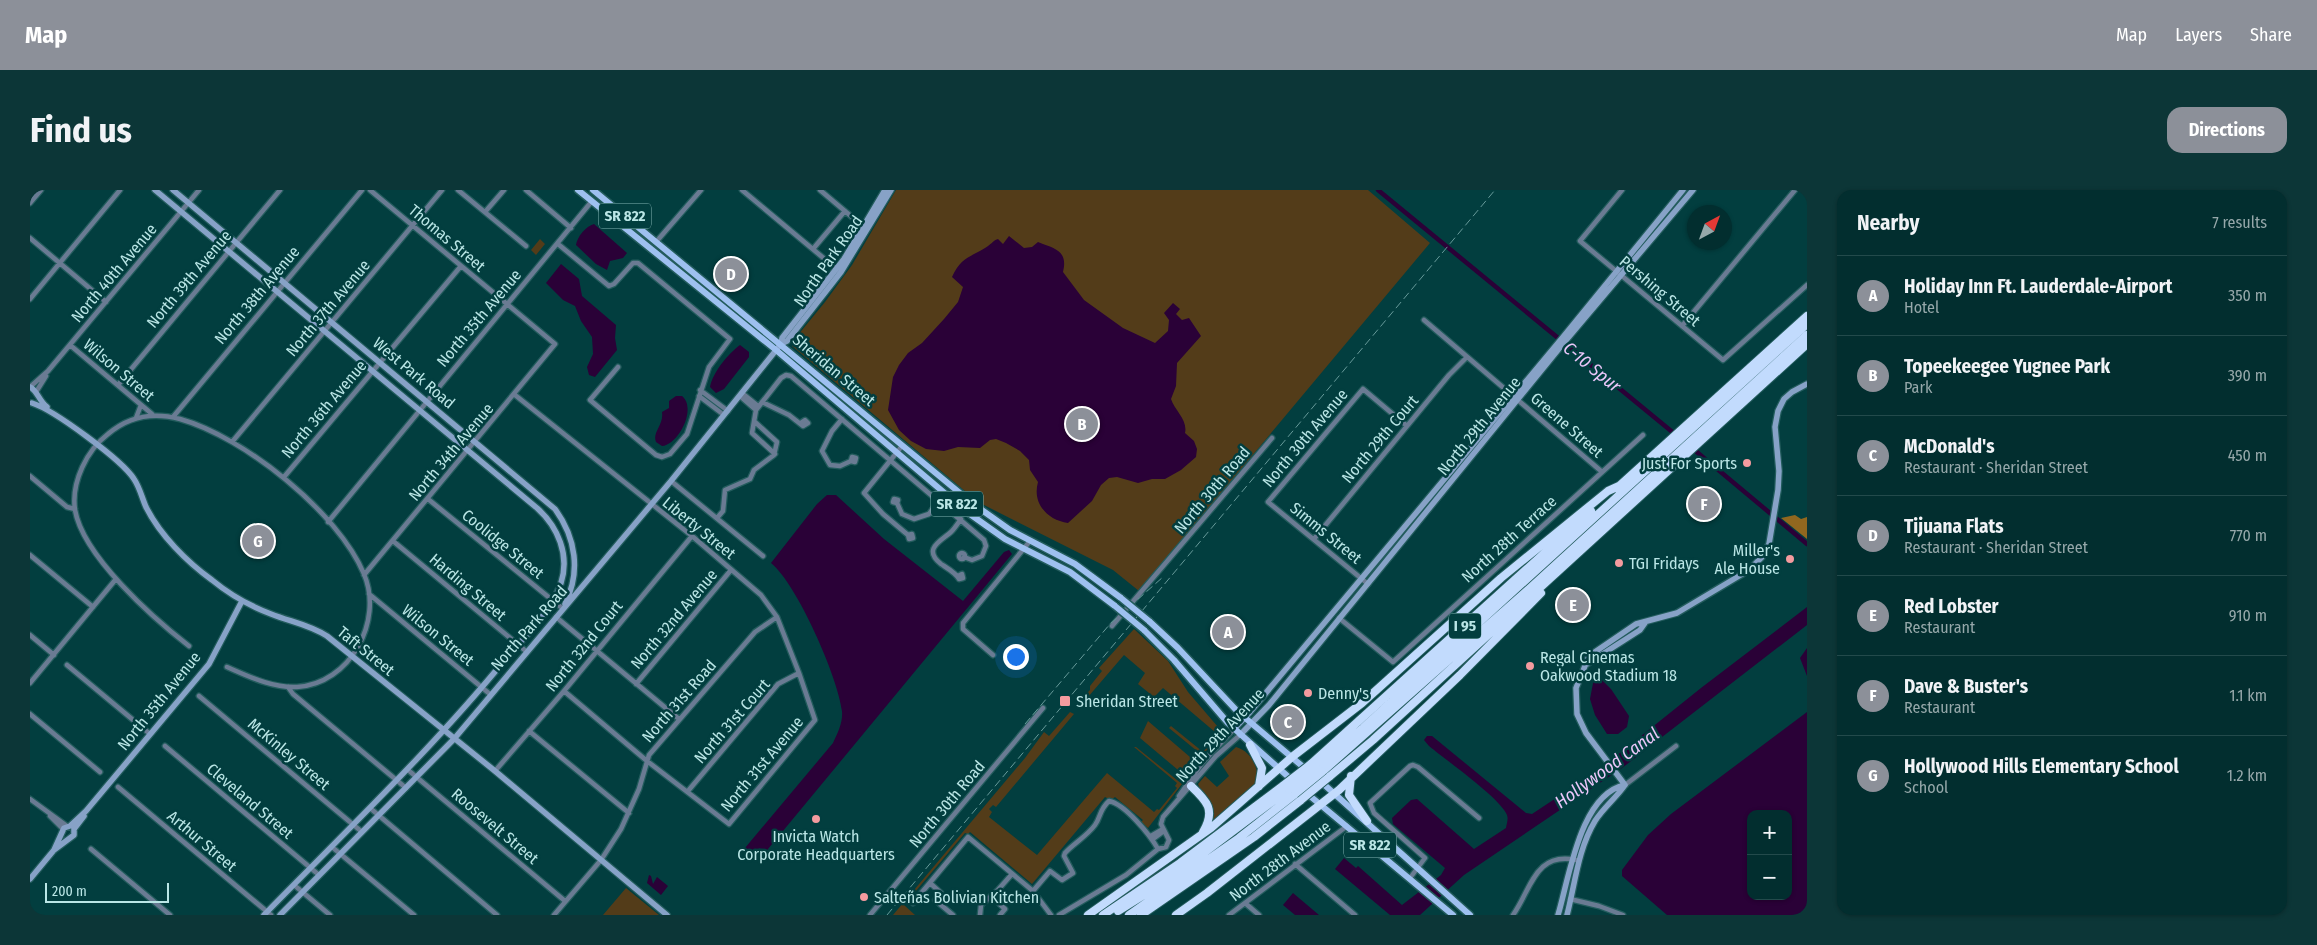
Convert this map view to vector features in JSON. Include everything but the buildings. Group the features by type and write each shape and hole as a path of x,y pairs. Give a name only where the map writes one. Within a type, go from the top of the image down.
{"highway":[{"name":"I 95","path":"1103,915 1292,792 1319,771 1619,486 1686,430 1807,316"},
{"path":"1686,430 1807,324"},
{"path":"1698,440 1807,335"},
{"name":"I 95","path":"1141,915 1246,842 1292,792 1319,771 1373,740 1594,538 1682,454 1807,344"},
{"path":"1793,357 1807,350"},
{"path":"1319,771 1670,443"},
{"path":"1319,771 1381,722 1682,454"},
{"path":"1088,915 1202,833 1292,757 1362,703 1514,567 1608,491 1619,486"},
{"path":"1176,915 1207,893 1334,793 1460,675 1594,538"},
{"path":"1250,745 1262,768 1259,786"},
{"path":"1351,776 1349,795 1367,821"},
{"path":"1191,786 1209,807 1209,822 1202,833"},
{"path":"1112,915 1169,879 1292,792"},
{"path":"1129,915 1239,838 1292,792"}],"main road":[{"name":"Sheridan Street","path":"578,190 776,350 988,528 1070,572 1144,630 1174,660 1250,745 1453,915"},
{"name":"Sheridan Street","path":"593,190 994,520 1075,564 1122,598 1178,648 1245,718 1367,821 1470,915"},
{"path":"642,243 656,242"}],"street":[{"path":"30,203 41,190"},
{"path":"30,299 120,190"},
{"name":"West Park Road","path":"155,190 537,508 552,524 564,556 561,583 554,601"},
{"name":"West Park Road","path":"173,190 544,499 561,518 572,540 575,559 572,584 562,608"},
{"name":"North 40th Avenue","path":"30,387 48,371 199,190"},
{"name":"North 39th Avenue","path":"118,385 280,190"},
{"name":"North 38th Avenue","path":"173,417 283,282 362,190"},
{"name":"Thomas Street","path":"370,190 555,344"},
{"name":"North 37th Avenue","path":"232,442 442,190"},
{"path":"458,190 526,246"},
{"path":"485,212 504,190"},
{"path":"526,190 571,228"},
{"path":"656,242 701,190"},
{"path":"742,190 839,271"},
{"path":"820,190 868,230"},
{"name":"North Park Road","path":"839,271 862,226 885,190"},
{"name":"North Park Road","path":"280,915 454,739 562,608 568,605 741,395 781,344 782,338 839,271 868,230 891,190"},
{"name":"Pershing Street","path":"1622,190 1580,241 1724,360 1807,285"},
{"name":"North 29th Avenue","path":"1176,802 1216,756 1252,724 1368,584 1519,400 1616,270 1683,190"},
{"name":"North 29th Avenue","path":"1176,802 1203,762 1245,718 1513,395 1622,276 1693,190"},
{"path":"1682,326 1795,190"},
{"name":"North 35th Avenue","path":"328,522 592,201"},
{"path":"813,249 845,211"},
{"path":"30,238 106,302"},
{"path":"558,244 609,286 614,284 633,263 638,262 730,339 709,367 687,434 670,454 659,457 590,400 618,367"},
{"name":"North 36th Avenue","path":"284,477 461,266"},
{"name":"Greene Street","path":"1424,320 1601,472"},
{"name":"North 34th Avenue","path":"364,575 555,344"},
{"name":"Wilson Street","path":"70,345 152,414"},
{"name":"North 29th Court","path":"1314,539 1459,363 1467,357"},
{"name":"North 40th Avenue","path":"37,394 48,371"},
{"path":"775,454 753,436 759,406 781,378 786,375 791,376 984,540 986,551 977,559 964,558"},
{"path":"1625,785 1586,733 1577,714 1576,688 1589,656 1600,646 1636,624 1677,613 1749,570 1765,552 1773,521 1779,471 1775,427 1778,411 1784,399 1807,384"},
{"name":"Taft Street","path":"30,387 56,415 96,445 134,479 152,516 184,555 212,581 242,601 270,614 312,626 495,771 667,915"},
{"name":"North 30th Avenue","path":"1268,502 1363,389 1408,426"},
{"path":"700,393 726,413"},
{"path":"31,403 37,394"},
{"name":"Liberty Street","path":"515,394 692,536 761,595 777,617 800,673 815,720"},
{"path":"741,395 759,406 775,407 802,422"},
{"name":"Taft Street","path":"31,403 56,415"},
{"path":"136,418 141,405"},
{"path":"189,646 146,611 116,579 86,535 75,509 78,481 82,466 96,445 112,430 136,418 152,414 173,417 232,442 284,477 328,522 364,575 369,594 369,618 366,630 352,657 337,670 323,679 305,685 288,687 257,680 227,667"},
{"path":"842,419 832,431 822,451 830,465 840,466 851,461"},
{"path":"717,518 723,510 725,490 750,478 754,470 775,454 777,442 755,422"},
{"name":"North 28th Terrace","path":"1339,618 1393,662 1642,434"},
{"name":"North 30th Road","path":"1112,626 1272,438"},
{"path":"902,446 864,494 883,514 908,535"},
{"path":"30,476 68,507 75,509"},
{"path":"671,481 763,556"},
{"name":"Coolidge Street","path":"428,499 562,608"},
{"path":"897,503 902,514 914,519 929,514 939,500"},
{"name":"Simms Street","path":"1268,502 1368,584"},
{"path":"958,576 936,560 933,553 934,546 940,538 951,532 961,519"},
{"name":"North 32nd Court","path":"495,771 564,692 692,536"},
{"path":"993,655 964,629 963,623 1030,540"},
{"name":"Harding Street","path":"393,541 527,652"},
{"path":"30,555 93,607"},
{"name":"North 32nd Avenue","path":"636,684 731,570"},
{"path":"30,683 116,579"},
{"path":"561,583 580,584 586,581"},
{"name":"Wilson Street","path":"369,594 491,694"},
{"name":"North 35th Avenue","path":"30,879 54,850 68,828 86,811 208,664 242,601"},
{"name":"North Park Road","path":"268,914 294,885 445,732 554,601"},
{"path":"556,617 678,719"},
{"name":"North 31st Road","path":"554,915 601,860 629,813 649,755 678,719 755,632 777,617"},
{"path":"30,635 54,655"},
{"path":"67,666 150,734"},
{"name":"North 31st Court","path":"688,791 778,684 800,673"},
{"path":"288,687 293,694 406,788"},
{"path":"564,692 647,761 688,791"},
{"name":"McKinley Street","path":"199,696 362,832"},
{"name":"North 30th Road","path":"870,915 1043,708"},
{"path":"30,714 100,772"},
{"name":"North 31st Avenue","path":"688,791 729,824 815,720"},
{"path":"529,731 629,813"},
{"name":"Cleveland Street","path":"165,746 319,875"},
{"path":"1567,915 1579,861 1595,821 1625,785 1676,746"},
{"path":"1410,878 1425,858 1374,814 1370,803 1413,765 1479,818"},
{"name":"Roosevelt Street","path":"408,770 566,901"},
{"path":"1558,915 1571,860 1582,831 1600,802 1615,787 1625,785"},
{"name":"Arthur Street","path":"118,787 268,914"},
{"path":"30,799 68,828 69,837"},
{"path":"1033,891 1050,871 1062,880 1073,873 1064,856 1095,825 1100,812 1109,801 1124,810 1152,838 1158,849"},
{"path":"1059,915 1116,882 1134,870 1158,849 1166,847 1169,842 1161,824 1163,817 1176,802"},
{"path":"370,808 498,915"},
{"name":"North 28th Avenue","path":"1229,915 1347,826"},
{"name":"North 35th Avenue","path":"54,850 74,835 68,828"},
{"path":"1152,838 1164,830"},
{"path":"913,903 968,837 1033,891 1052,915"},
{"path":"332,847 414,915"},
{"path":"92,849 170,915"},
{"path":"1513,915 1524,900 1537,871 1544,864 1560,859 1579,861"},
{"path":"1295,864 1355,915"},
{"path":"980,915 981,905 1012,874"},
{"path":"930,883 941,893 935,900 953,915"},
{"path":"294,885 330,915"},
{"path":"991,896 1005,909 1000,915"},
{"path":"1570,899 1599,906 1623,915"},
{"path":"1245,903 1259,915"}],"shaded area":[{"path":"896,190 1368,190 1430,243 1139,591 1113,570 978,502 792,346 793,341 852,265"},
{"path":"540,239 545,244 536,255 531,250"},
{"path":"1795,515 1801,519 1807,517 1807,539 1781,518"},
{"path":"1134,629 1168,661 1188,692 1218,727 1220,736 1206,751 1204,751 1216,737 1213,734 1215,732 1163,688 1154,697 1138,684 1145,673 1124,655 1082,704 1081,699 1090,690 1090,686 1102,671 1099,668"},
{"path":"1070,712 1074,714 996,807 993,805 989,809 992,812 989,817 1037,855 1107,773 1154,812 1157,809 1159,810 1177,788 1175,786 1177,783 1134,747 1136,747 1182,784 1148,828 1141,822 1143,820 1115,797 1111,800 1105,797 1032,884 970,832 968,834 965,833 904,905 915,915 893,915 1025,758 1044,732 1049,736"},
{"path":"1148,721 1197,763 1197,766 1190,775 1184,775 1140,738"},
{"path":"1171,726 1202,751 1197,751 1169,728"},
{"path":"1236,747 1242,749 1250,756 1257,771 1258,782 1212,821 1198,784 1205,776 1217,787 1229,776 1220,762"},
{"path":"626,888 659,915 603,915"}],"water":[{"path":"594,224 627,253 623,258 610,261 607,270 596,264 576,245 582,232"},
{"path":"1009,236 1024,248 1032,247 1038,242 1059,252 1064,259 1063,272 1084,300 1123,328 1155,343 1168,331 1169,320 1164,313 1173,303 1180,309 1176,314 1182,320 1189,318 1201,336 1177,363 1176,386 1171,399 1185,424 1185,433 1194,441 1197,449 1196,457 1181,470 1165,479 1152,479 1138,483 1117,477 1109,478 1101,485 1092,501 1068,523 1048,514 1039,503 1037,497 1038,482 1030,470 1029,460 1020,451 996,439 990,440 980,448 958,447 944,451 926,449 911,441 899,430 888,410 893,377 899,365 908,353 922,343 958,302 963,287 952,277 959,266 965,259 998,239 1003,244"},
{"path":"561,264 579,279 582,296 616,325 615,338 617,350 595,377 589,375 587,367 593,354 592,337 581,321 575,306 563,300 546,283"},
{"path":"740,345 749,352 749,357 724,389 716,393 710,387 714,375 726,358"},
{"path":"676,396 682,396 686,402 688,409 687,417 680,432 674,439 662,446 656,442 655,438 662,412 669,408 669,401"},
{"path":"827,495 836,495 884,539 963,601 1004,552 1009,550 1012,554 759,860 745,848 833,743 842,720 839,696 833,676 815,632 792,590 771,563 817,504"},
{"name":"Hollywood Canal","path":"1807,607 1807,625 1622,768 1464,875 1420,915 1390,915 1335,869 1344,858 1356,868 1358,866 1402,905 1441,875 1445,868 1393,824 1392,818 1411,800 1417,799 1474,849 1506,828 1508,820 1501,806 1493,797 1429,746 1424,740 1427,736 1432,736 1526,813 1532,814 1600,769 1701,688"},
{"path":"1807,648 1807,676 1800,658"},
{"path":"1598,676 1611,689 1629,716 1627,727 1618,734 1607,734 1595,715 1590,699 1594,678"},
{"path":"1807,712 1807,915 1667,915 1622,876 1622,870 1648,835 1671,814"},
{"path":"649,875 653,884 657,877 668,886 661,895 647,883"},
{"path":"1293,893 1319,915 1295,915 1283,905"}],"waterway":[{"name":"C-10 Spur","path":"1378,190 1676,435"},
{"name":"C-10 Spur","path":"1692,448 1807,544"}],"railway":[{"path":"887,915 1495,190"},
{"path":"1025,724 1110,624 1163,577"}],"place":[{"name":"Tijuana Flats","path":"731,274"},
{"name":"Topeekeegee Yugnee Park","path":"1082,424"},
{"name":"Just For Sports","path":"1747,463"},
{"name":"Dave & Buster's","path":"1704,504"},
{"name":"Hollywood Hills Elementary School","path":"258,541"},
{"name":"Miller's Ale House","path":"1790,559"},
{"name":"TGI Fridays","path":"1619,563"},
{"name":"Red Lobster","path":"1573,605"},
{"name":"Holiday Inn Ft. Lauderdale-Airport","path":"1228,632"},
{"name":"Regal Cinemas Oakwood Stadium 18","path":"1530,666"},
{"name":"Denny's","path":"1308,693"},
{"name":"Sheridan Street","path":"1065,701"},
{"name":"McDonald's","path":"1288,722"},
{"name":"Invicta Watch Corporate Headquarters","path":"816,819"},
{"name":"Salteñas Bolivian Kitchen","path":"864,897"}]}
